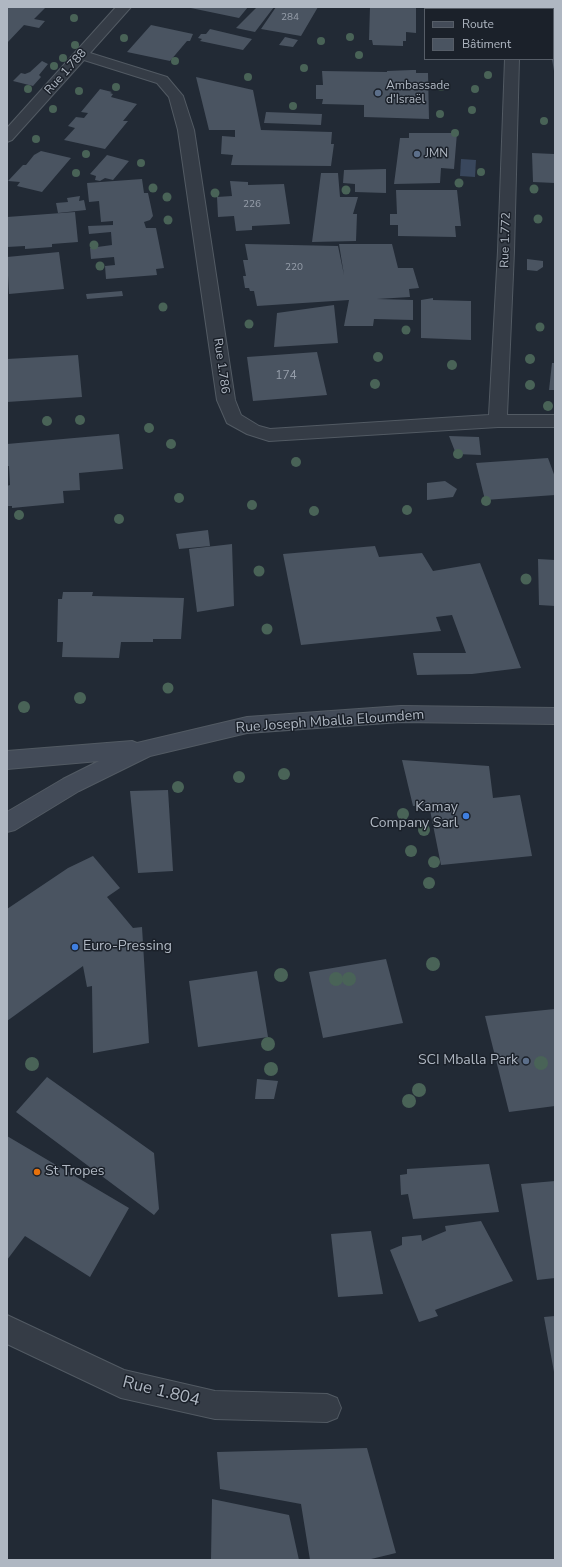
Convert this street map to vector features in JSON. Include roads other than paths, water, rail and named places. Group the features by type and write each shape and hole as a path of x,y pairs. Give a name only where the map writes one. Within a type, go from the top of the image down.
{"main road":[{"name":"Rue Joseph Mballa Eloumdem","path":"7,823 72,785 145,749 247,725 401,714 555,716"},
{"path":"7,760 145,749"}],"street":[{"name":"Rue 1.788","path":"7,137 124,7"},
{"name":"Rue 1.786","path":"81,55 162,80 176,96 186,130 226,400 233,419 253,430 269,435 498,421 555,421"},
{"name":"Rue 1.772","path":"498,421 506,251 512,60"},
{"name":"Rue 1.804","path":"7,1329 122,1384 215,1405 327,1408"}],"water":[{"path":"461,159 476,160 475,177 460,176"}],"place":[{"name":"Ambassade d'Israël","path":"378,93"},
{"name":"JMN","path":"417,154"},
{"name":"Kamay Company Sarl","path":"466,816"},
{"name":"Euro-Pressing","path":"75,947"},
{"name":"SCI Mballa Park","path":"526,1061"},
{"name":"St Tropes","path":"37,1172"}]}
